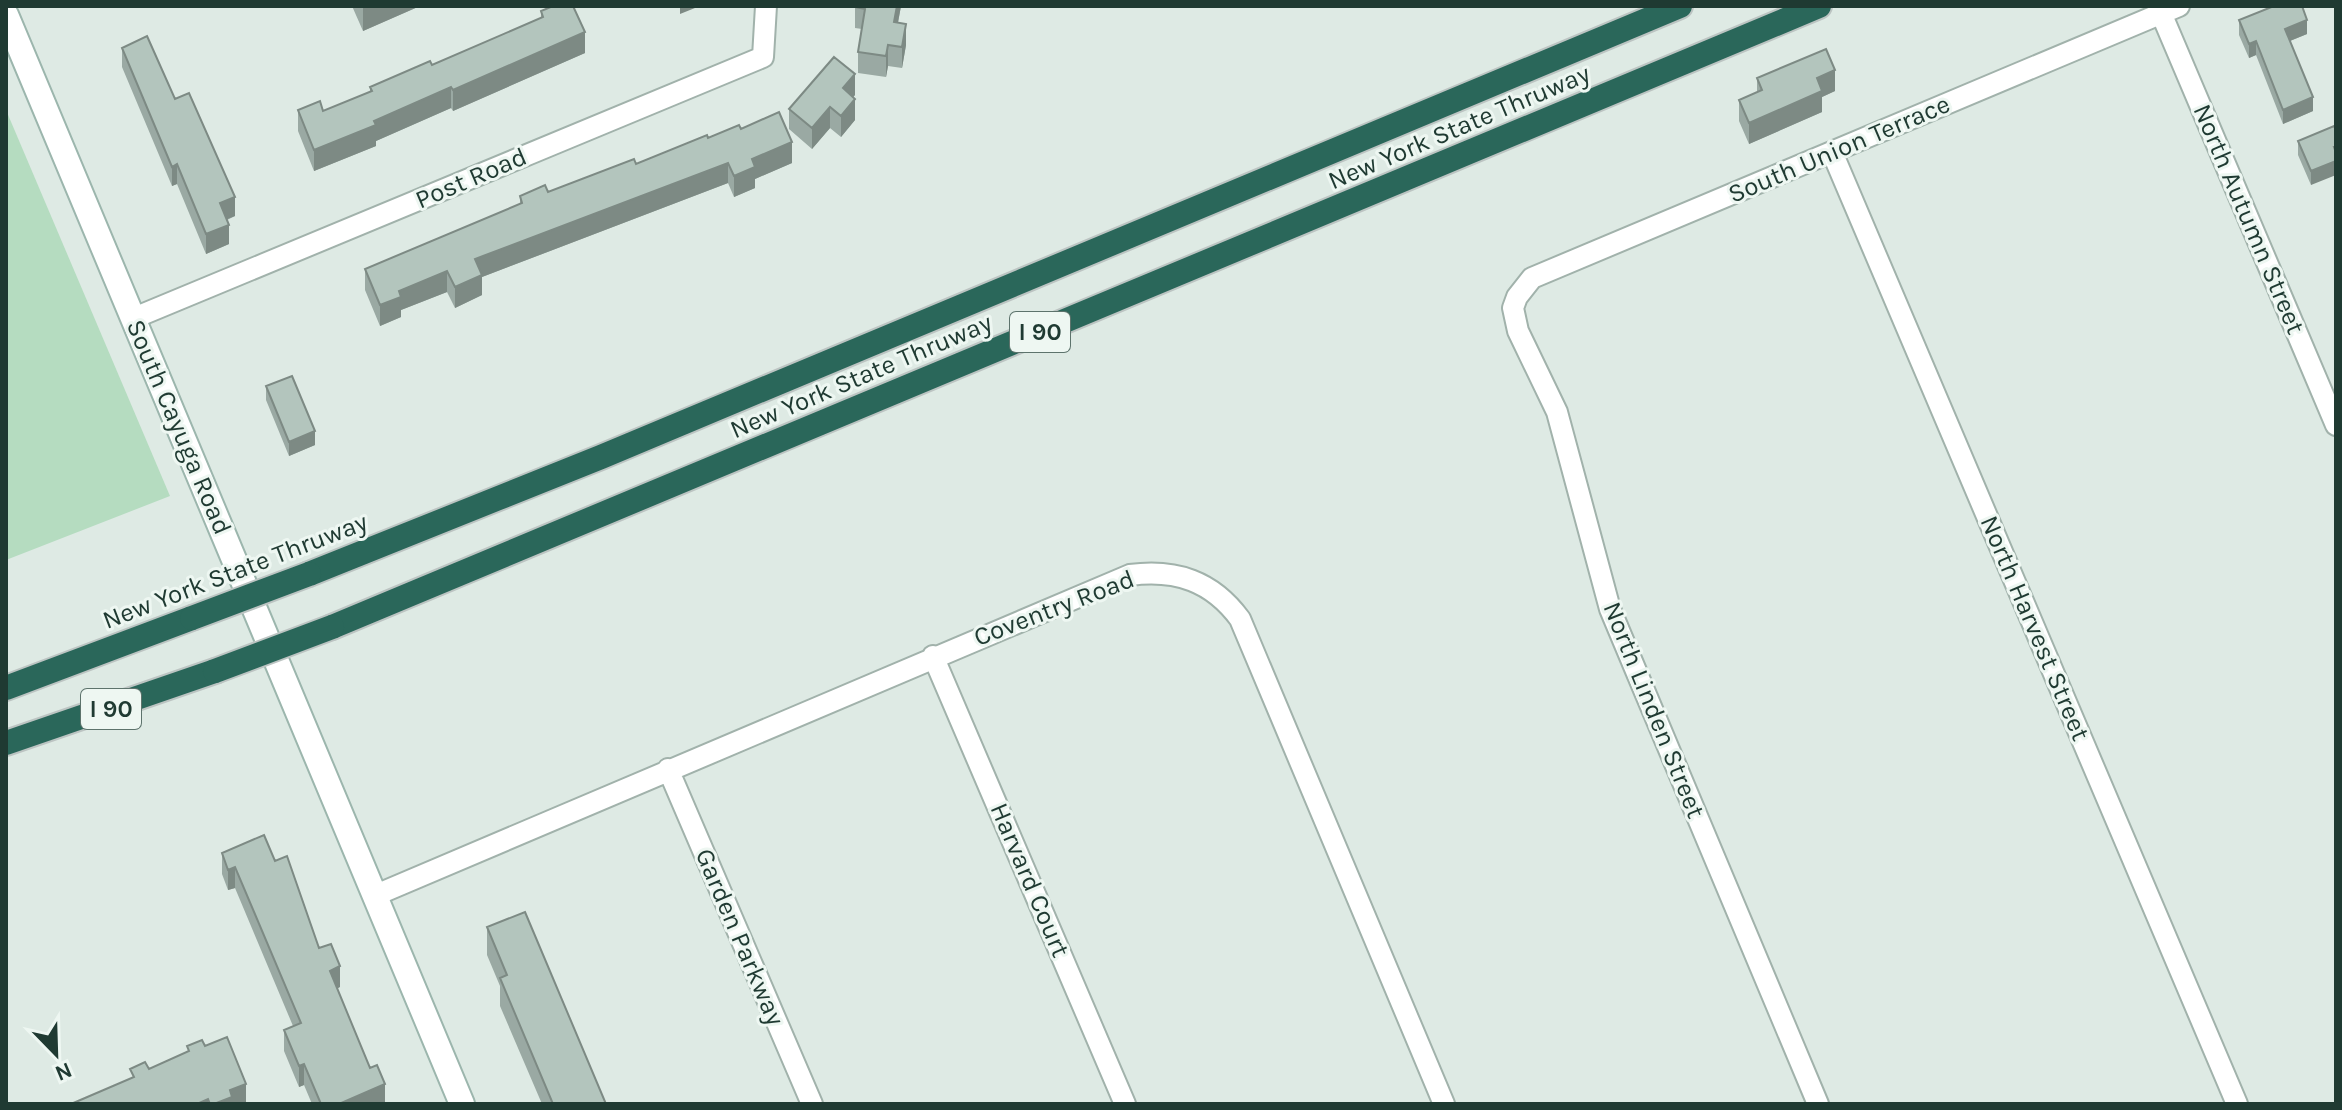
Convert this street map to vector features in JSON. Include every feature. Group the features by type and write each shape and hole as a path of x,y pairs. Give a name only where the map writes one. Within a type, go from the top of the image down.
{"highway":[{"name":"New York State Thruway","path":"6,688 309,574 601,457 1680,6"},
{"name":"New York State Thruway","path":"6,743 332,627 1819,6"}],"street":[{"name":"Post Road","path":"134,318 763,57 766,6"},
{"name":"South Union Terrace","path":"1513,308 1517,297 1532,278 2170,9"},
{"name":"North Autumn Street","path":"2170,9 2336,425"},
{"name":"South Cayuga Road","path":"6,15 461,1104"},
{"name":"North Harvest Street","path":"1832,152 2237,1104"},
{"name":"North Linden Street","path":"1513,308 1518,331 1557,412 1610,609 1818,1104"},
{"name":"Coventry Road","path":"376,895 933,656 1130,575 1177,574 1215,591 1240,619 1444,1104"},
{"name":"Harvard Court","path":"933,656 1125,1104"},
{"name":"Garden Parkway","path":"668,769 812,1104"}],"green space":[{"path":"6,110 170,496 6,560"}],"building":[{"path":"553,6 573,6 585,32 453,90 451,87 374,121 376,125 314,150 298,110 320,101 323,111 372,91 370,87 430,61 432,65 543,17 541,11"},
{"path":"855,6 897,6 894,22 906,24 902,47 888,45 886,56 858,52 865,9"},
{"path":"2274,6 2302,6 2307,20 2285,29 2313,97 2283,110 2256,41 2249,44 2239,20"},
{"path":"147,36 175,99 189,93 235,197 220,203 229,225 206,234 177,164 172,167 122,48"},
{"path":"1826,49 1835,70 1817,78 1822,91 1749,123 1739,100 1762,90 1757,78"},
{"path":"834,57 855,74 843,88 855,99 841,116 830,107 812,128 789,109"},
{"path":"779,112 792,142 752,159 755,167 734,176 728,163 475,259 482,275 455,287 447,271 399,291 401,297 380,305 365,269 522,203 520,196 545,185 548,192 634,159 636,164 707,135 708,138 739,125 741,129"},
{"path":"2334,126 2336,161 2311,171 2298,141"},
{"path":"292,376 315,431 289,442 266,386"},
{"path":"264,835 275,861 287,856 319,948 331,944 340,966 330,971 370,1068 377,1065 385,1084 339,1104 321,1104 304,1064 299,1066 284,1030 301,1023 235,867 228,870 222,853"},
{"path":"525,912 606,1104 553,1104 500,978 507,975 487,927"},
{"path":"227,1037 246,1084 230,1090 232,1097 214,1104 210,1104 208,1099 197,1104 71,1104 134,1077 130,1069 145,1062 149,1069 189,1051 187,1046 202,1040 205,1046"}]}
